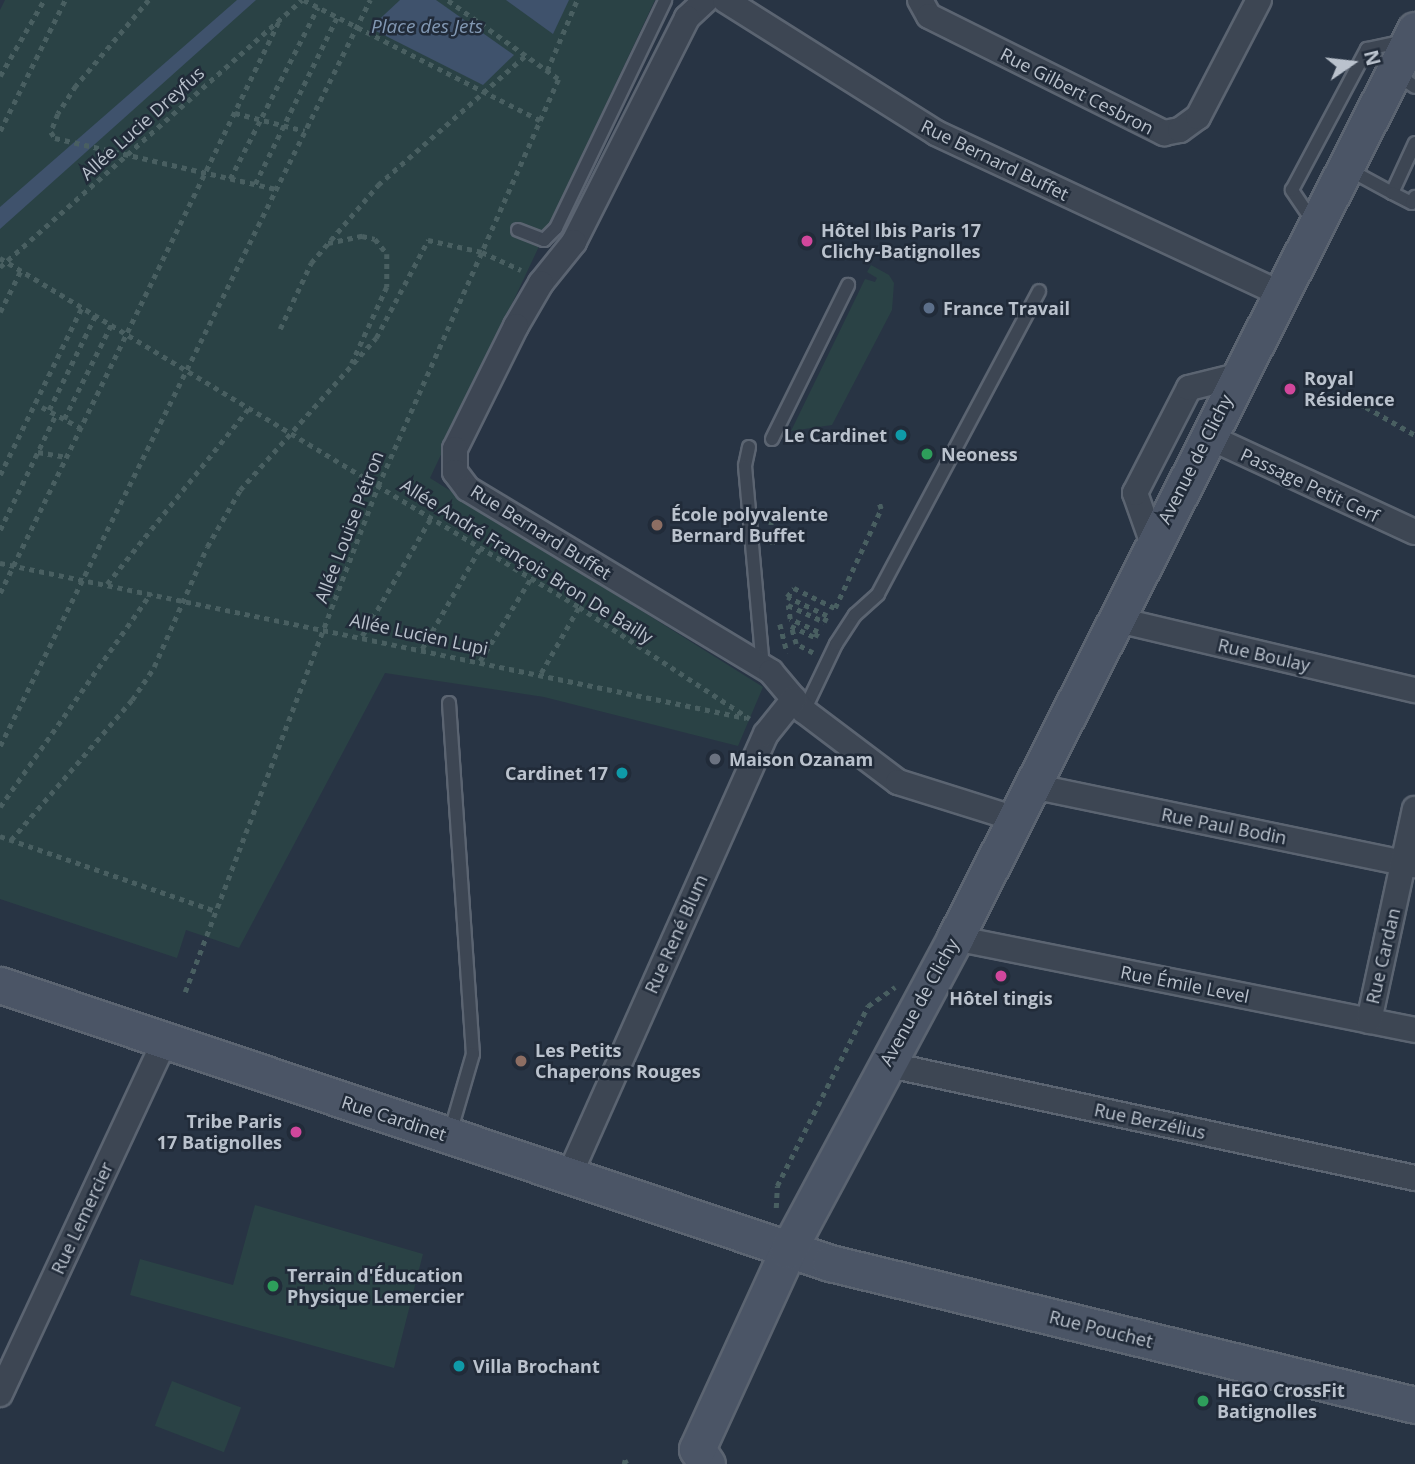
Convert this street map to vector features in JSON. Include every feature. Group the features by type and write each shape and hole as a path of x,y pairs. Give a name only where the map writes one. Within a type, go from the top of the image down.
{"main road":[{"name":"Avenue de Clichy","path":"698,1459 788,1250 1016,819 1152,541 1343,166 1404,80 1413,38"},
{"name":"Rue Cardinet","path":"0,985 788,1250"},
{"name":"Rue Pouchet","path":"788,1250 1415,1405"}],"street":[{"name":"Rue Bernard Buffet","path":"706,0 687,18 574,242 541,283 455,449 456,472 468,489 763,667 795,701 898,782 1016,819"},
{"name":"Rue Bernard Buffet","path":"725,0 936,133 1279,293"},
{"name":"Rue Gilbert Cesbron","path":"920,0 929,16 1164,133 1180,130 1198,117 1259,0"},
{"name":"Avenue de Clichy","path":"1152,541 1135,493 1189,388 1237,376"},
{"name":"Passage Petit Cerf","path":"1206,436 1415,532"},
{"name":"Rue Boulay","path":"1114,619 1415,690"},
{"name":"Rue René Blum","path":"569,1176 766,734 795,701"},
{"name":"Rue Paul Bodin","path":"1032,786 1409,864"},
{"name":"Rue Cardan","path":"1369,1021 1409,864 1415,809"},
{"name":"Rue Émile Level","path":"955,938 1415,1030"},
{"name":"Rue Lemercier","path":"0,1394 164,1042"},
{"name":"Rue Berzélius","path":"885,1064 1415,1178"}],"lane":[{"path":"518,230 544,240 556,228 665,0"},
{"name":"Avenue de Clichy","path":"1314,224 1292,190 1367,49 1413,38"},
{"path":"1392,193 1415,144"},
{"path":"1343,166 1412,203 1415,197"},
{"path":"772,439 848,285"},
{"path":"795,701 855,615 878,594 1039,291"},
{"path":"749,447 745,466 763,667"},
{"path":"449,704 474,1054 449,1136"}],"path":[{"path":"0,76 44,0"},
{"path":"0,131 65,0"},
{"path":"149,0 58,114 51,132 67,141 276,189"},
{"path":"303,0 540,120"},
{"name":"Allée Lucie Dreyfus","path":"0,267 303,0"},
{"path":"0,746 370,0"},
{"path":"447,0 547,71 577,0"},
{"path":"230,179 318,7"},
{"path":"255,184 337,17"},
{"path":"0,593 279,21"},
{"path":"280,329 289,302 327,244 378,185 525,56"},
{"name":"Allée Louise Pétron","path":"185,992 378,486 558,79 547,71"},
{"path":"235,113 305,131"},
{"path":"327,244 362,236 375,239 387,254 387,287 349,370"},
{"path":"11,840 132,700 154,667 225,514 288,431 349,370 376,338 428,240 482,252 541,283"},
{"name":"Allée André François Bron De Bailly","path":"0,258 579,607 749,719"},
{"path":"0,312 21,270"},
{"path":"0,475 82,307"},
{"path":"48,410 95,316"},
{"path":"64,419 111,325"},
{"path":"1332,395 1366,407 1415,435"},
{"path":"43,407 81,428"},
{"path":"107,584 250,408"},
{"path":"0,530 56,414"},
{"path":"38,452 66,457"},
{"path":"795,701 813,651 796,644 791,626 815,637 818,632 790,619 788,606 824,622 827,616 787,597 794,588 835,608 881,509 879,503"},
{"path":"362,636 431,518"},
{"path":"422,649 480,548"},
{"name":"Allée Lucien Lupi","path":"0,563 541,673 749,719"},
{"path":"480,661 531,578"},
{"path":"0,807 151,593"},
{"path":"541,673 579,607"},
{"path":"0,836 215,911"}],"green space":[{"path":"5,0 655,0 430,478 763,687 738,746 544,697 385,673 239,948 186,930 177,958 0,899 0,10"},
{"path":"871,265 889,275 894,283 892,310 832,425 791,431 865,279 875,282 877,278 867,272"},
{"name":"Terrain d'Éducation Physique Lemercier","path":"255,1205 423,1254 394,1368 130,1295 140,1259 233,1285"},
{"path":"172,1381 241,1408 224,1452 155,1426"}],"water":[{"path":"237,0 256,0 0,229 0,207"},
{"name":"Place des Jets","path":"400,0 436,0 514,55 483,85 370,28"},
{"path":"506,0 569,0 553,34"}],"place":[{"name":"Hôtel Ibis Paris 17 Clichy-Batignolles","path":"807,241"},
{"name":"France Travail","path":"929,308"},
{"name":"Royal Résidence","path":"1290,389"},
{"name":"Le Cardinet","path":"901,435"},
{"name":"Neoness","path":"927,454"},
{"name":"École polyvalente Bernard Buffet","path":"657,525"},
{"name":"Maison Ozanam","path":"715,759"},
{"name":"Cardinet 17","path":"622,773"},
{"name":"Hôtel tingis","path":"1001,976"},
{"name":"Les Petits Chaperons Rouges","path":"521,1061"},
{"name":"Tribe Paris 17 Batignolles","path":"296,1132"},
{"name":"Terrain d'Éducation Physique Lemercier","path":"273,1286"},
{"name":"Villa Brochant","path":"459,1366"},
{"name":"HEGO CrossFit Batignolles","path":"1203,1401"}]}
